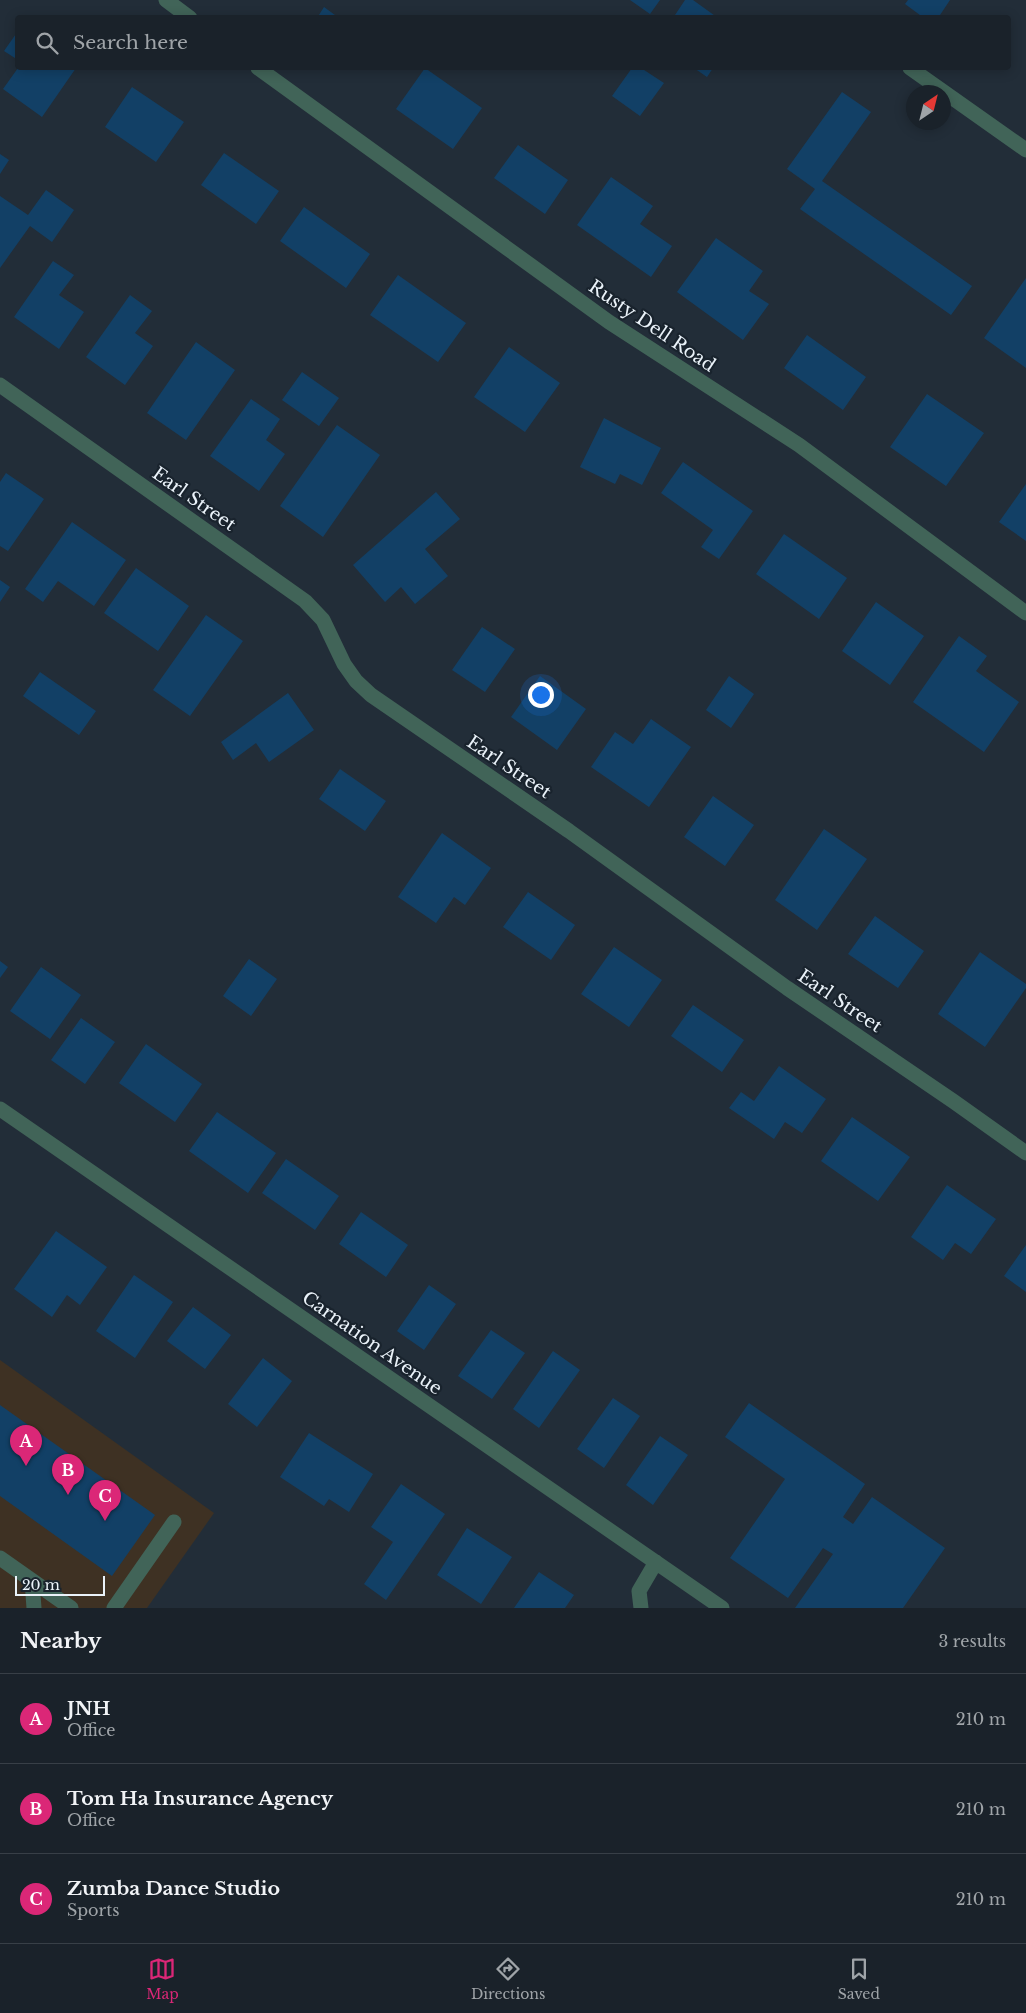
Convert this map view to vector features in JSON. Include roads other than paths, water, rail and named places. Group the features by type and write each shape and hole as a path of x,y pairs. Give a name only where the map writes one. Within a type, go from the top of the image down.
{"street":[{"path":"166,0 186,15"},
{"name":"Rusty Dell Road","path":"261,70 609,322 799,445 1026,613"},
{"path":"913,70 1026,150"},
{"name":"Earl Street","path":"0,385 305,601 323,620 348,670 356,681 372,695 570,831 787,988 954,1101 1026,1153"},
{"name":"Carnation Avenue","path":"0,1109 722,1608"},
{"path":"114,1608 174,1522"},
{"path":"0,1558 71,1608"},
{"path":"642,1608 639,1591 656,1562"},
{"path":"32,1581 34,1608"}],"place":[{"name":"JNH","path":"26,1466"},
{"name":"Tom Ha Insurance Agency","path":"68,1495"},
{"name":"Zumba Dance Studio","path":"105,1521"}]}
